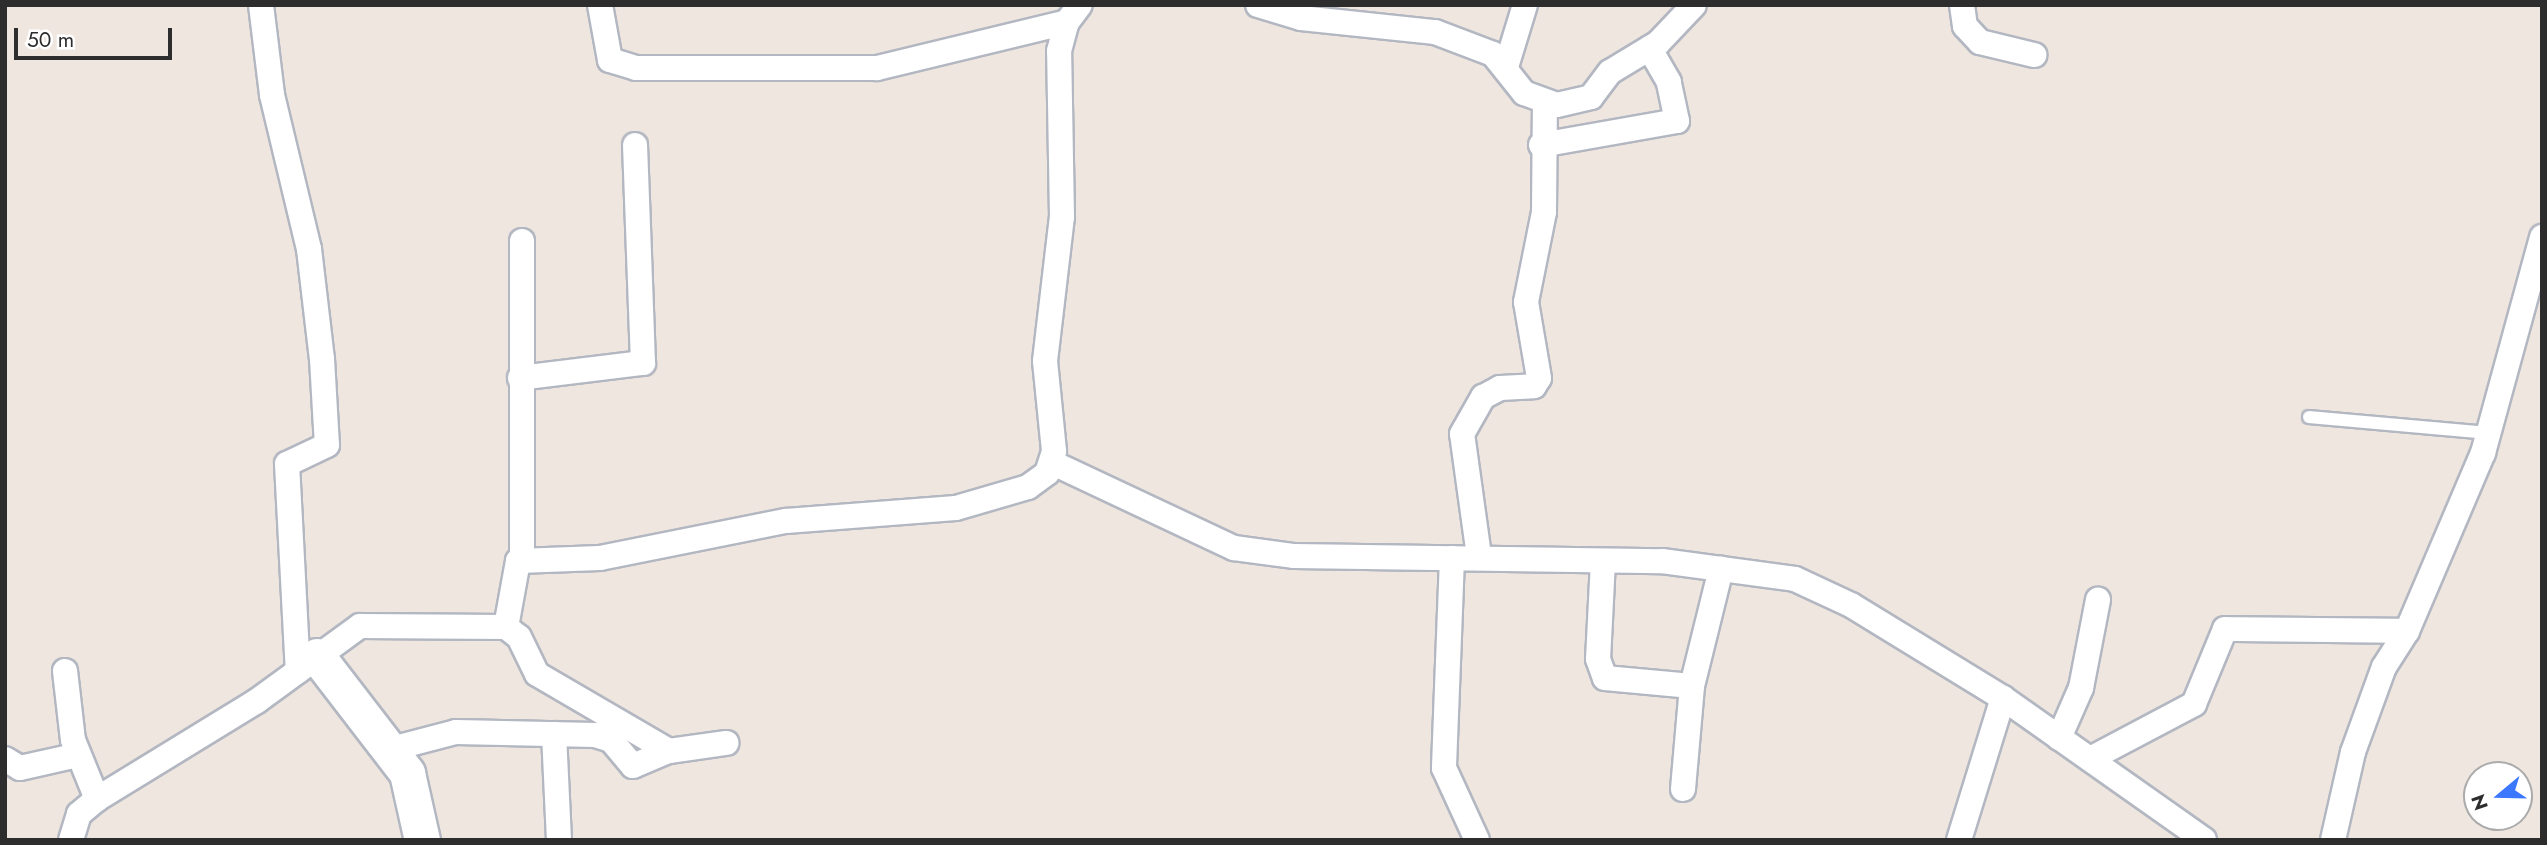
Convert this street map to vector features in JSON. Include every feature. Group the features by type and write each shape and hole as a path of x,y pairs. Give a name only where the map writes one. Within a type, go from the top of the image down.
{"street":[{"path":"261,5 272,95 309,249 324,383 327,444 287,464 307,663 391,749 414,790 422,840"},
{"path":"600,5 610,60 636,68 877,68 1074,13"},
{"path":"1258,5 1301,18 1418,28 1480,47 1506,67 1524,93 1545,104 1591,97 1610,72 1649,48 1694,5"},
{"path":"1506,67 1525,5"},
{"path":"1962,5 1965,26 1980,42 2034,55"},
{"path":"1054,463 1045,361 1059,259 1059,51 1074,13"},
{"path":"1541,145 1677,121 1669,82 1649,48"},
{"path":"1479,556 1462,434 1483,397 1538,383 1526,302 1544,212 1541,145 1545,104"},
{"path":"520,378 643,363 635,145"},
{"path":"2333,840 2379,679 2407,631 2454,529 2488,433 2542,237"},
{"path":"522,241 522,560"},
{"path":"506,627 515,566 522,560 587,560 786,521 956,508 1028,487 1054,463"},
{"path":"1054,463 1234,548 1294,556 1479,556 1603,561 1721,569 1795,579 1851,605 2003,698 2204,840"},
{"path":"1452,558 1444,768 1477,840"},
{"path":"1603,561 1598,659 1605,678 1692,686"},
{"path":"1683,789 1692,686 1721,569"},
{"path":"2059,738 2081,688 2098,600"},
{"path":"71,840 79,814 97,799 360,626 377,622 506,627 519,637 537,674 669,751"},
{"path":"2090,759 2194,704 2225,629 2407,631"},
{"path":"65,670 78,755 97,799"},
{"path":"1959,840 2003,698"},
{"path":"391,749 456,732 554,734 611,740 633,766 669,751 726,743"},
{"path":"554,734 559,840"},
{"path":"5,759 20,768 78,755"}],"lane":[{"path":"2309,417 2488,433"}]}
